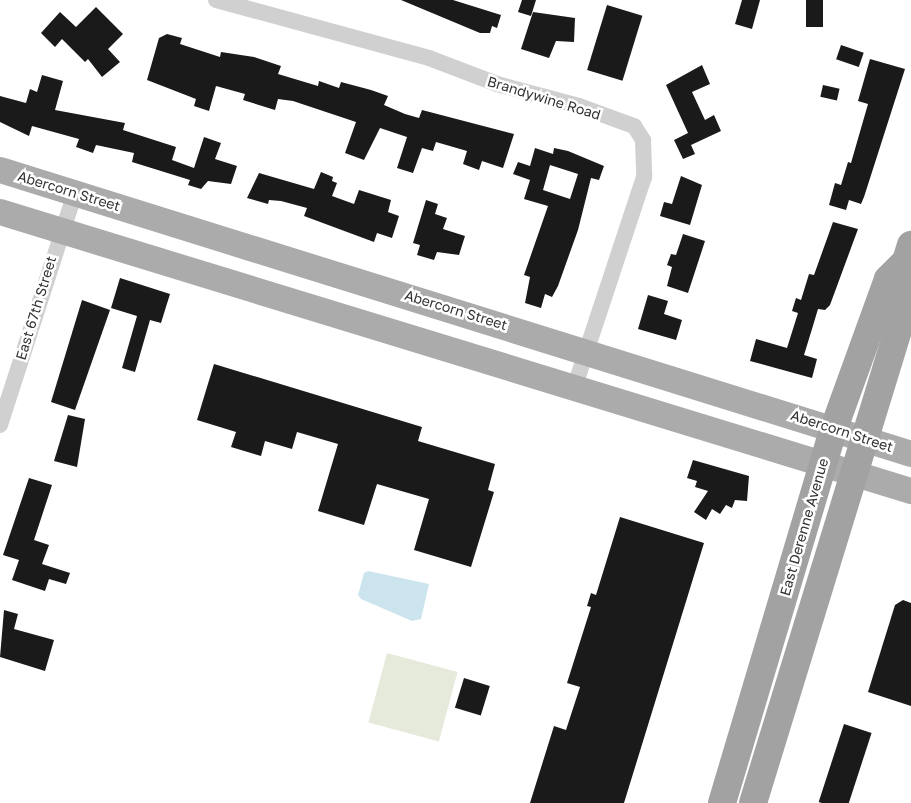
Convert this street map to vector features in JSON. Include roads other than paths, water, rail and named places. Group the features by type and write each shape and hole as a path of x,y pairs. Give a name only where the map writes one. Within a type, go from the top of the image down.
{"highway":[{"name":"East Derenne Avenue","path":"753,803 867,439 911,288 908,253"},
{"name":"East Derenne Avenue","path":"722,803 834,428 888,279 908,253"}],"main road":[{"name":"Abercorn Street","path":"0,170 586,350 911,454"},
{"path":"0,212 59,232 911,490"}],"street":[{"name":"Brandywine Road","path":"216,0 429,58 497,84 579,106 634,126 643,140 644,177 574,389"},
{"name":"East 67th Street","path":"0,425 59,232 75,193"}],"water":[{"path":"368,571 429,584 421,619 412,621 361,599 358,595 364,573"}]}
